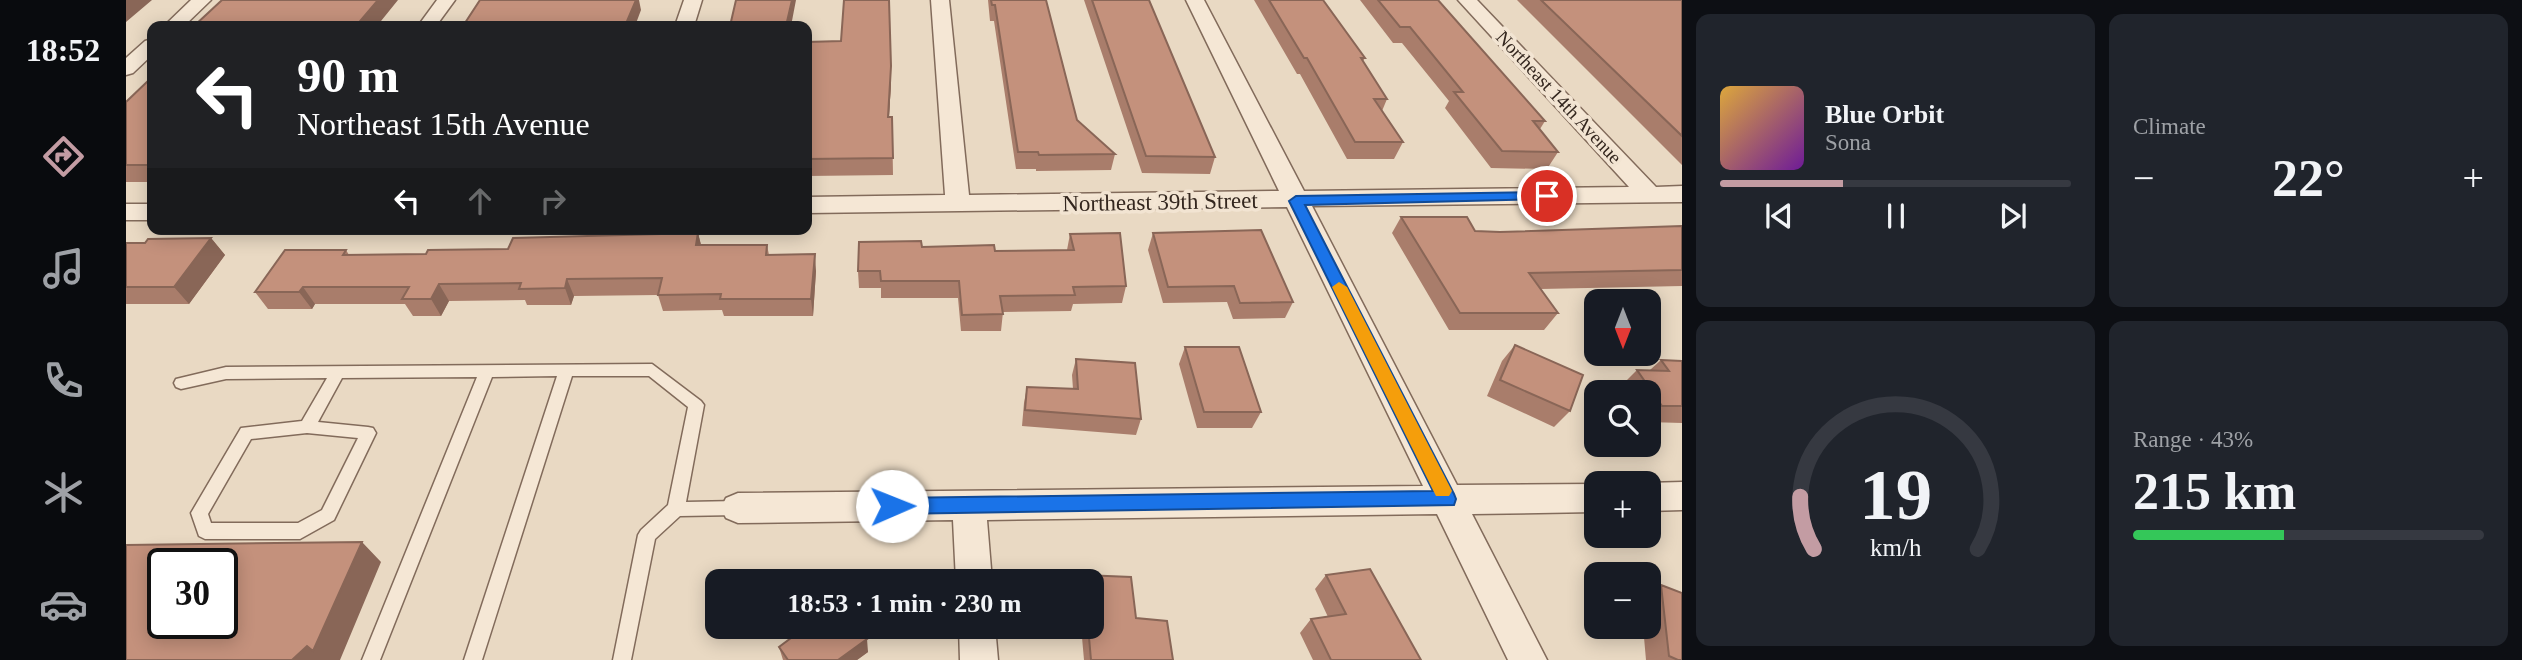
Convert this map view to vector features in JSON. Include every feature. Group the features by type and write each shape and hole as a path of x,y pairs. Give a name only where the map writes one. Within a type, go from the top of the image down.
{"street":[{"path":"179,21 202,0"},
{"path":"431,21 446,0"},
{"path":"687,21 693,0"},
{"path":"940,0 958,204"},
{"path":"1195,0 1528,660"},
{"name":"Northeast 14th Avenue","path":"1467,0 1650,195"},
{"path":"126,69 147,50"},
{"name":"Northeast 39th Street","path":"812,205 1296,201 1682,194"},
{"path":"126,212 147,212"},
{"path":"1661,497 1682,496"},
{"path":"738,508 1584,498"},
{"path":"969,505 973,569"},
{"path":"978,639 979,660"}],"lane":[{"path":"181,383 226,373 652,370 696,405 676,509 647,535 622,660"},
{"path":"473,660 566,371"},
{"path":"307,427 338,372"},
{"path":"371,660 486,372"},
{"path":"307,427 369,433 328,515 300,531 205,531 199,513 246,433 307,427"},
{"path":"676,509 738,508"}],"building":[{"path":"222,0 378,0 360,21 199,21"},
{"path":"480,0 636,0 627,21 466,21"},
{"path":"736,0 792,0 787,21 731,21"},
{"path":"844,0 889,0 891,66 888,117 892,117 893,158 812,159 812,42 841,41"},
{"path":"991,0 1046,0 1077,120 1115,154 1039,155 1038,152 1018,152 995,5 992,5"},
{"path":"1092,0 1149,0 1215,157 1146,156"},
{"path":"1269,0 1323,0 1365,58 1361,58 1387,99 1374,99 1403,142 1355,142 1307,58 1304,58"},
{"path":"1378,0 1438,0 1545,121 1533,121 1558,152 1502,151 1454,92 1463,92 1410,27 1400,27"},
{"path":"1541,0 1682,0 1682,136"},
{"path":"147,82 147,165 126,165 126,102"},
{"path":"1401,217 1467,217 1475,231 1500,232 1682,226 1682,270 1529,273 1558,313 1460,313"},
{"path":"1261,230 1293,302 1240,303 1234,286 1168,287 1153,233"},
{"path":"1120,233 1126,286 1073,287 1075,295 1000,296 1003,314 962,315 959,281 881,281 880,271 858,271 859,242 921,241 922,247 994,245 995,251 1074,250 1070,234"},
{"path":"698,235 696,245 767,245 766,255 815,254 811,299 720,299 721,294 658,295 662,278 567,279 565,288 519,289 521,283 439,284 431,299 402,299 409,287 303,287 299,292 255,292 285,250 346,250 343,255 426,254 428,250 508,249 513,238"},
{"path":"211,238 174,287 126,287 126,243 145,243 148,239"},
{"path":"1515,345 1583,375 1570,411 1500,380"},
{"path":"1185,347 1239,347 1261,412 1204,412"},
{"path":"1076,359 1135,363 1141,419 1025,410 1027,387 1078,389"},
{"path":"1661,360 1682,361 1682,406 1662,406 1661,380 1644,380 1637,370 1669,371"},
{"path":"362,542 313,651 307,646 292,660 126,660 126,545"},
{"path":"1370,569 1421,660 1331,660 1311,619 1346,614 1326,575"},
{"path":"1104,576 1131,577 1136,618 1167,621 1173,660 1091,660 1089,639 1104,639"},
{"path":"1661,585 1682,593 1682,660 1669,656"},
{"path":"790,639 867,639 838,660 788,660 779,647"}],"slow traffic":[{"path":"1339,287 1442,491"}],"route":[{"path":"892,506 1447,499 1296,201 1547,196"}]}
